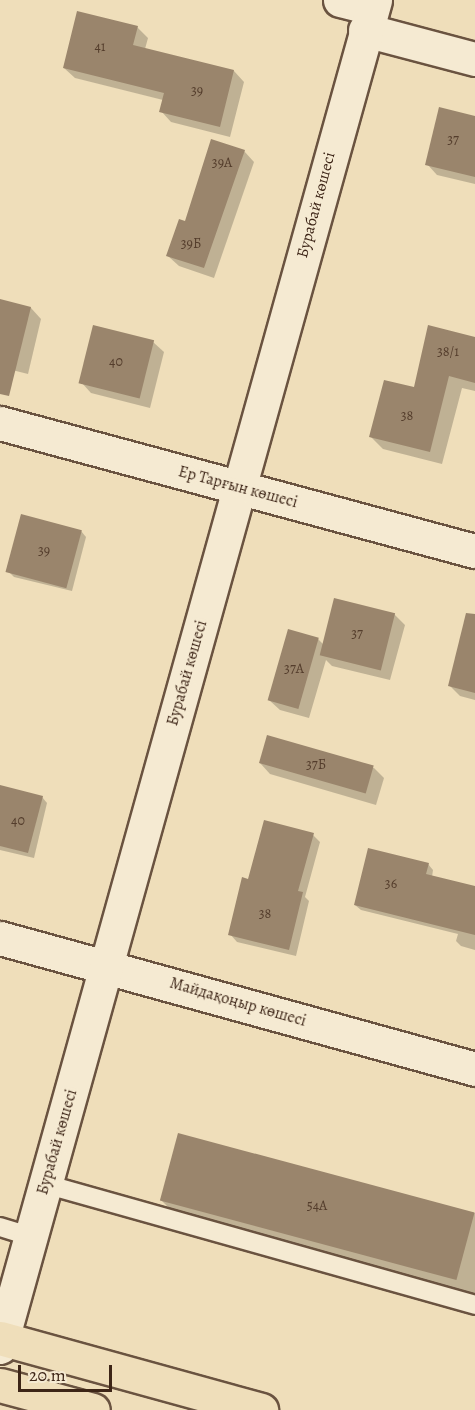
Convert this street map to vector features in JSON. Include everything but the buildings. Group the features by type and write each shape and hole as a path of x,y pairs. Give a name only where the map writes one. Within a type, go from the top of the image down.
{"main road":[{"path":"1,1341 261,1410"},
{"path":"0,1385 93,1410"}],"street":[{"path":"340,0 475,59"},
{"name":"Бурабай көшесі","path":"1,1341 15,1232 45,1184 370,13"},
{"name":"Ер Тарғын көшесі","path":"0,423 475,551"},
{"name":"Майдақоңыр көшесі","path":"0,938 106,965 475,1069"}],"lane":[{"path":"45,1184 475,1305"}]}
